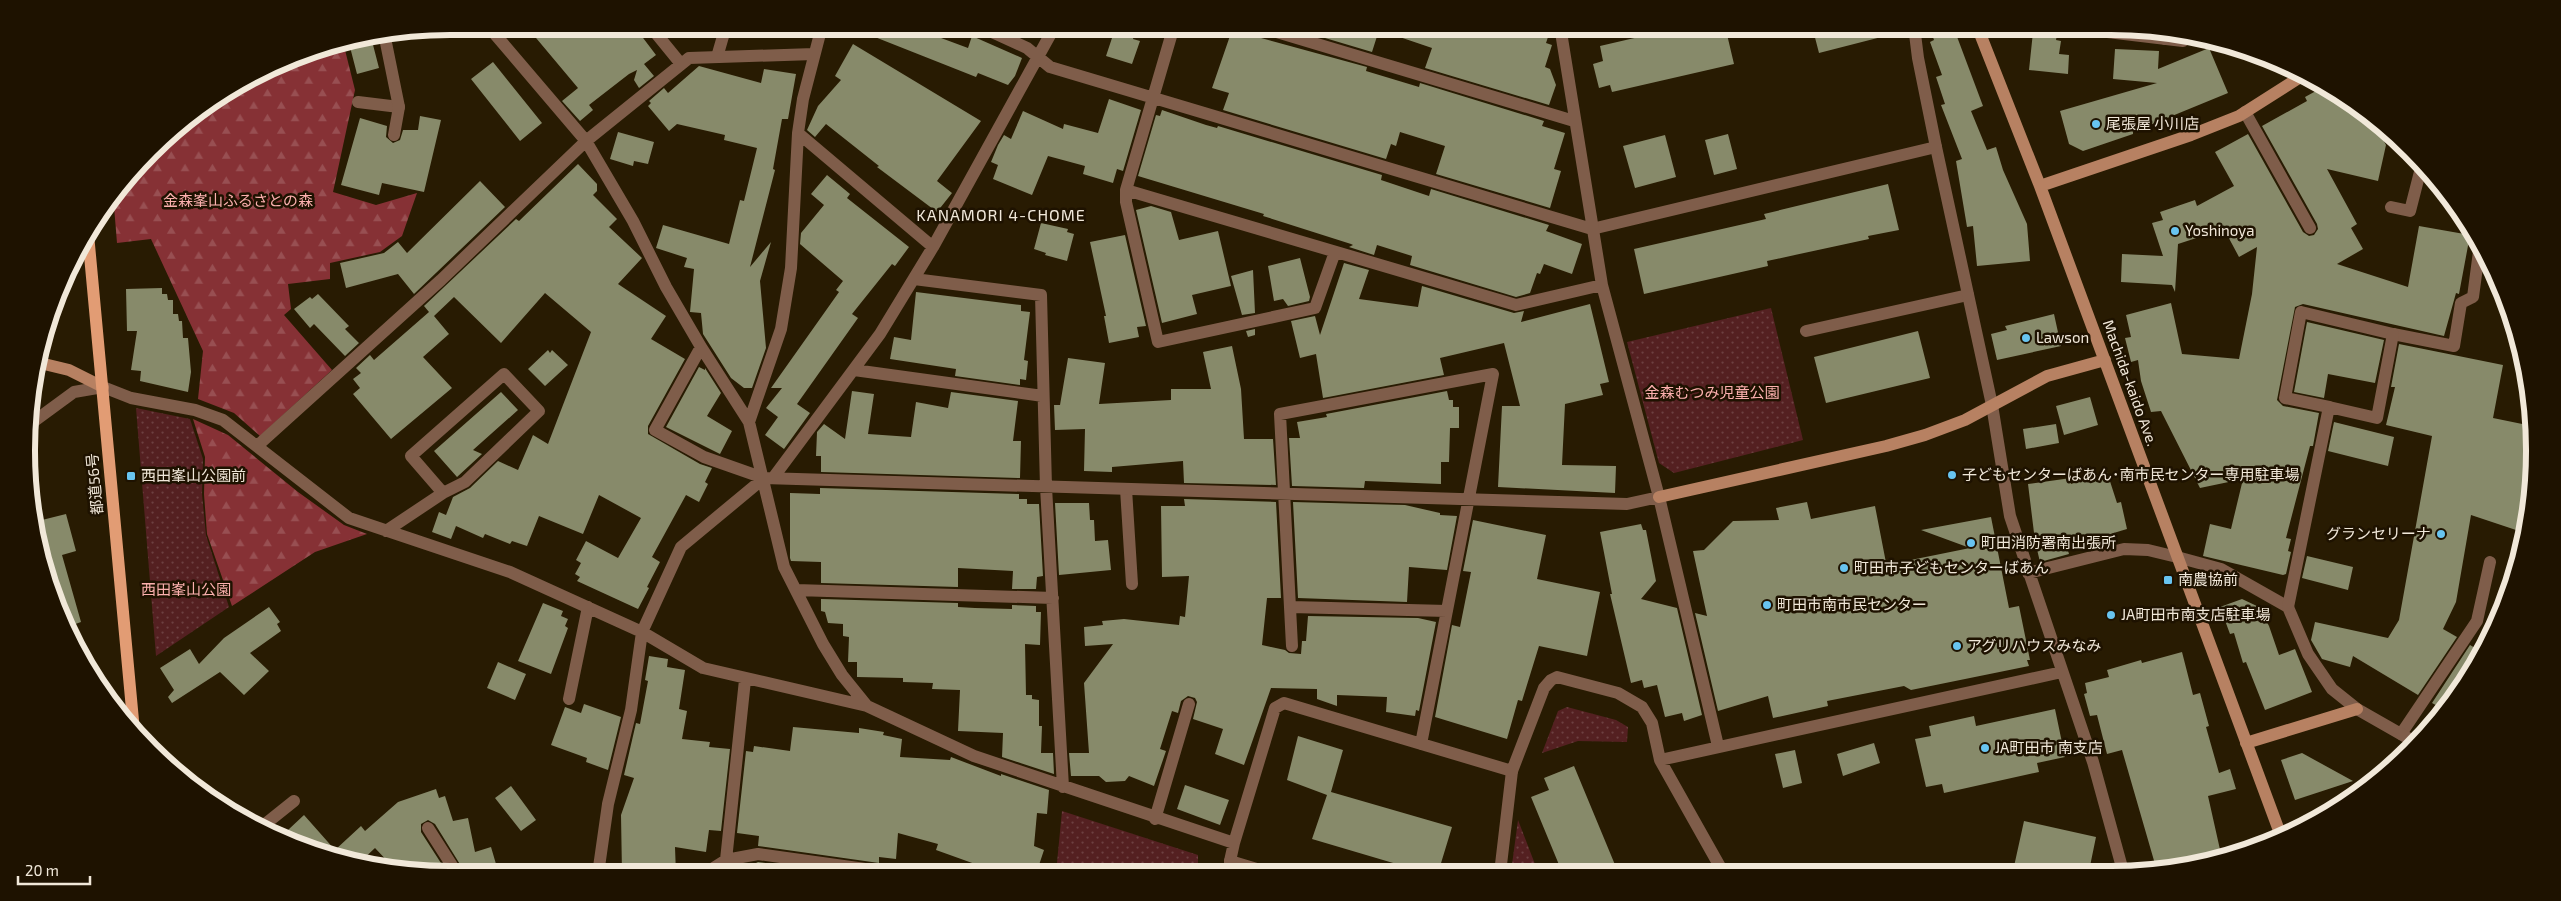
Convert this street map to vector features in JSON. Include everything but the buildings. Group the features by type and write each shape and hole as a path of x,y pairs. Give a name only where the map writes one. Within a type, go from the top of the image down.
{"main road":[{"name":"都道56号","path":"89,246 133,718"}],"street":[{"path":"497,35 586,141 633,221 666,287 701,347 749,422 769,478 784,567 828,652 867,706"},
{"path":"657,35 681,64"},
{"path":"717,57 723,35"},
{"path":"749,422 781,329 790,277 798,133 819,35"},
{"path":"999,35 1027,48 1050,67 1592,229 1936,147"},
{"path":"599,866 608,804 631,710 642,632 681,547 769,478 880,334 933,246 1050,35"},
{"path":"1171,35 1126,190 1126,202 1158,342 1315,308 1335,252"},
{"path":"1299,35 1574,121"},
{"path":"1564,35 1574,121 1602,285 1659,497 1718,746"},
{"path":"1915,35 1936,147 1992,405 2010,516 2093,762 2122,866"},
{"name":"Machida-kaido Ave.","path":"1983,35 2279,830"},
{"path":"386,41 399,107 394,135"},
{"path":"257,446 441,280 586,141 689,58 814,54"},
{"path":"2040,186 2191,135 2245,112 2297,79"},
{"path":"358,102 399,107"},
{"path":"2245,112 2310,228"},
{"path":"798,133 933,246"},
{"path":"2391,207 2410,211 2420,173"},
{"path":"1126,190 1516,305 1602,285"},
{"path":"2393,334 2377,418 2285,398 2301,312 2393,334 2454,346 2461,303 2473,297 2478,258"},
{"path":"914,279 1041,295 1046,487 1063,787"},
{"path":"1806,331 1968,295"},
{"path":"701,347 655,430 704,457 769,478 1627,504 1886,446 1957,423 2047,376 2105,360"},
{"path":"44,365 69,370 103,388 131,398 195,410 223,420 349,518 386,532 510,572 642,632 703,668 745,680 867,706 974,756 1155,819 1234,843"},
{"path":"854,370 1043,396"},
{"path":"386,532 442,493 464,482 539,412 504,374 412,456 442,493"},
{"path":"1292,646 1280,414 1493,374 1421,744"},
{"path":"36,420 74,392 103,388"},
{"path":"2329,407 2288,607 2308,654 2332,689 2357,709 2409,739"},
{"path":"1126,489 1132,584"},
{"path":"2028,573 2124,549 2148,550 2221,569 2288,607"},
{"path":"2401,734 2477,621 2490,562"},
{"path":"796,590 1053,598"},
{"path":"1291,606 1447,610"},
{"path":"569,699 588,607"},
{"path":"1660,760 2062,672"},
{"path":"1501,866 1512,771 1544,688 1551,680 1557,677 1618,693 1642,707 1652,723 1660,760 1720,866"},
{"path":"726,860 745,680"},
{"path":"1230,866 1234,843 1275,708 1284,703 1512,771"},
{"path":"1155,819 1189,704"},
{"path":"2246,743 2357,709"},
{"path":"267,823 294,801"},
{"path":"428,828 452,866"},
{"path":"717,866 726,860 758,854 832,866"}],"green space":[{"name":"金森峯山ふるさとの森","path":"345,49 355,90 333,192 376,205 417,193 402,236 380,252 330,263 330,279 288,284 291,309 284,315 332,370 260,436 234,413 198,399 203,351 151,239 117,243 114,207 138,177 177,138 220,105 267,78 317,57"},
{"name":"金森むつみ児童公園","path":"1771,308 1803,440 1674,473 1659,463 1627,342"},
{"name":"西田峯山公園","path":"136,408 190,419 203,459 202,494 206,535 229,607 156,656"},
{"path":"193,419 228,435 298,492 344,525 367,534 315,552 232,606 207,534 204,494 205,457"},
{"path":"1567,707 1616,720 1628,727 1627,742 1578,741 1542,753 1558,711"},
{"path":"1062,811 1198,855 1198,866 1057,866"},
{"path":"1518,820 1536,866 1512,866"}],"place":[{"name":"尾張屋 小川店","path":"2096,124"},
{"name":"Yoshinoya","path":"2175,231"},
{"name":"Lawson","path":"2026,338"},
{"name":"子どもセンターばあん･南市民センター専用駐車場","path":"1952,475"},
{"name":"西田峯山公園前","path":"131,476"},
{"name":"グランセリーナ","path":"2441,534"},
{"name":"町田消防署南出張所","path":"1971,543"},
{"name":"町田市子どもセンターばあん","path":"1844,568"},
{"name":"南農協前","path":"2168,580"},
{"name":"町田市南市民センター","path":"1767,605"},
{"name":"JA町田市南支店駐車場","path":"2111,615"},
{"name":"アグリハウスみなみ","path":"1957,646"},
{"name":"JA町田市 南支店","path":"1985,748"}],"district":[{"name":"KANAMORI 4-CHOME","path":"1001,215"}]}
